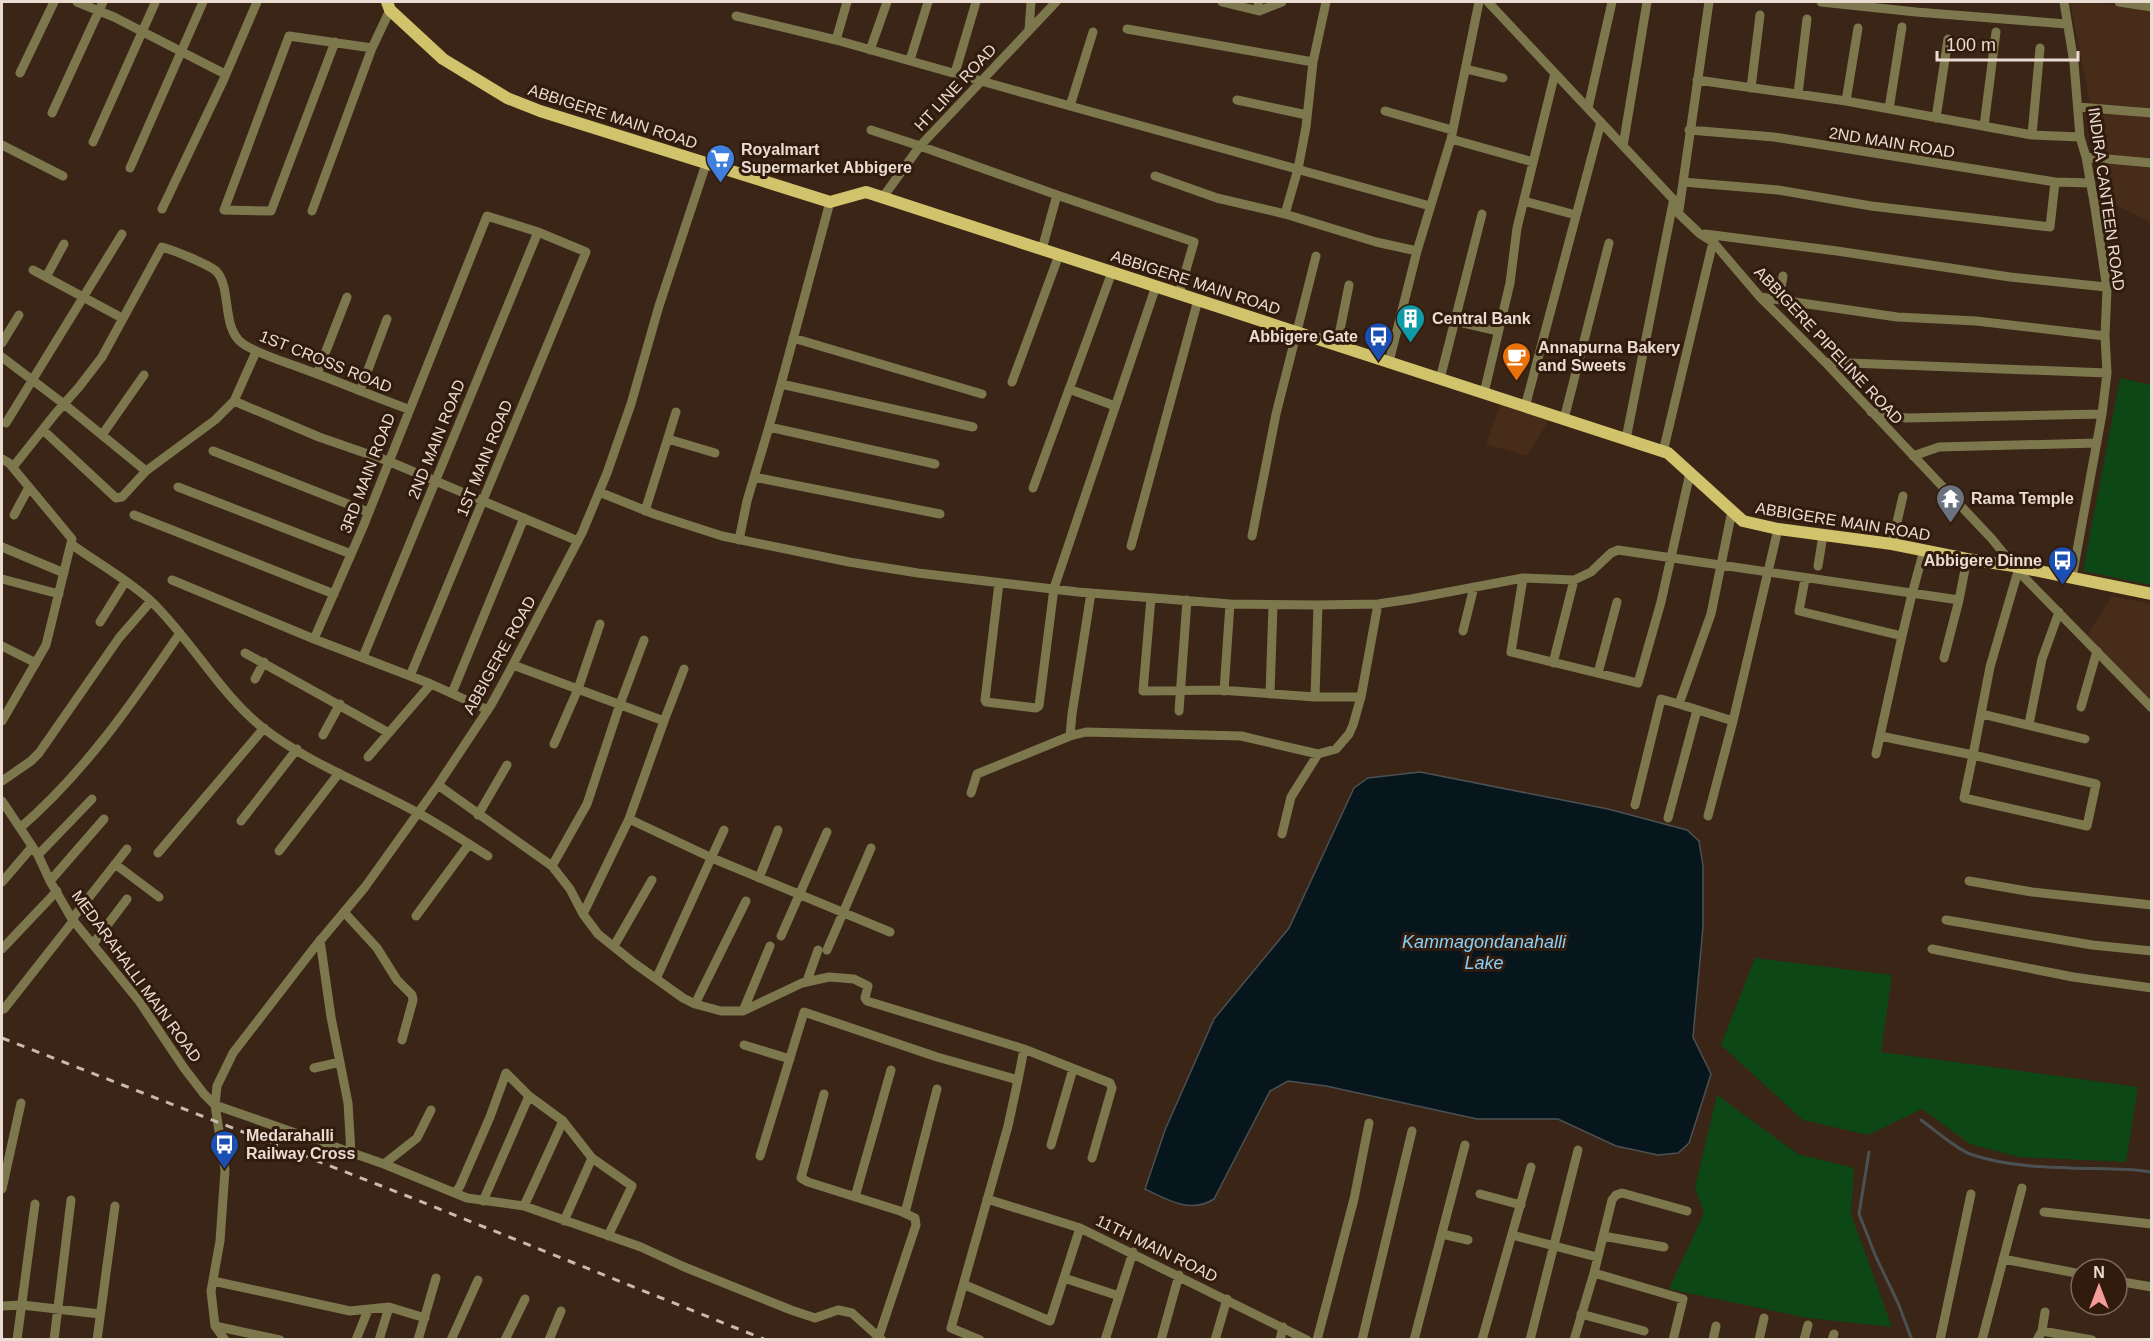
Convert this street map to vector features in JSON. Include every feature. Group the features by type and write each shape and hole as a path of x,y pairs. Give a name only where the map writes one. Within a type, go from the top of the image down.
{"main road":[{"name":"ABBIGERE MAIN ROAD","path":"388,6 443,59 507,98 706,164 830,202 866,192 883,197 1668,453 1743,521 1778,529 1892,544 2151,594"}],"street":[{"path":"20,73 54,2"},
{"path":"77,2 225,74"},
{"path":"52,113 103,2"},
{"path":"130,168 204,2"},
{"path":"162,209 257,2"},
{"path":"836,40 846,2"},
{"path":"870,50 887,2"},
{"path":"910,60 928,2"},
{"path":"955,73 976,2"},
{"path":"1029,30 1031,2"},
{"name":"HT LINE ROAD","path":"883,197 921,146 1056,2"},
{"path":"1222,2 1258,6 1281,2"},
{"path":"1285,214 1298,169 1313,62 1326,2"},
{"path":"1389,362 1417,251 1451,135 1479,2"},
{"name":"ABBIGERE PIPELINE ROAD","path":"1488,2 1674,200 1678,213 1700,234 1713,242 1760,297 1825,362 1992,539 2016,568 2151,708"},
{"path":"1588,108 1612,2"},
{"path":"1623,146 1647,2"},
{"path":"1678,213 1709,2"},
{"path":"1821,2 2067,24"},
{"name":"INDIRA CANTEEN ROAD","path":"2064,2 2074,63 2080,137 2091,183 2106,287 2107,373 2102,414 2072,578"},
{"path":"2119,2 2151,7"},
{"path":"93,142 155,3"},
{"path":"312,211 388,6"},
{"path":"1751,88 1760,15"},
{"path":"736,16 910,60 1430,206"},
{"path":"1798,94 1807,19"},
{"path":"1889,109 1902,27"},
{"path":"1846,101 1858,28"},
{"path":"1127,29 1313,62"},
{"path":"1070,106 1093,32"},
{"path":"1984,126 1996,32"},
{"path":"335,42 272,211 224,210 289,36 335,42 372,48"},
{"path":"1936,118 1948,39"},
{"path":"2032,135 2040,48"},
{"path":"1466,69 1503,78"},
{"path":"1484,393 1510,283 1517,228 1555,73"},
{"path":"1696,80 1846,101 2032,135 2080,137"},
{"path":"1237,100 1307,115"},
{"path":"2078,107 2151,113"},
{"path":"1385,111 1533,162"},
{"path":"1525,406 1601,122"},
{"path":"871,130 1194,242 1179,294"},
{"name":"2ND MAIN ROAD","path":"1689,130 1774,137 2055,182 2091,183"},
{"path":"2,145 63,176"},
{"path":"2086,157 2151,163"},
{"name":"ABBIGERE ROAD","path":"215,1105 217,1086 233,1053 320,940 365,887 488,710 578,541 599,492 631,404 659,306 706,164"},
{"path":"1155,176 1217,198 1285,214 1376,242 1417,251"},
{"path":"1683,182 1778,190 1871,206 2050,227 2055,182"},
{"path":"1042,249 1057,195"},
{"path":"1626,440 1674,200"},
{"path":"1524,201 1576,215"},
{"path":"739,540 754,477 830,202"},
{"path":"1440,379 1482,214"},
{"name":"3RD MAIN ROAD","path":"314,639 351,554 487,216 538,232"},
{"name":"2ND MAIN ROAD","path":"363,657 538,232"},
{"name":"1ST MAIN ROAD","path":"410,676 586,252 538,232"},
{"path":"6,423 122,234"},
{"path":"1700,234 1837,251 1998,275 2106,287"},
{"path":"1663,452 1713,242"},
{"path":"46,277 64,243"},
{"path":"1564,419 1609,243"},
{"name":"1ST CROSS ROAD","path":"13,467 102,357 162,247 215,270 221,279 226,313 241,343 271,357 408,410"},
{"path":"1012,382 1059,255"},
{"path":"1252,536 1276,414 1316,256"},
{"path":"33,270 122,318"},
{"path":"1033,488 1112,272"},
{"path":"1779,300 1784,276"},
{"path":"1337,345 1349,285"},
{"path":"999,583 985,700 986,702 1036,708 1039,706 1054,588 1156,286"},
{"path":"317,374 347,297"},
{"path":"1760,297 1897,317 1976,321 2105,336"},
{"path":"1131,546 1198,300"},
{"path":"2,343 19,315"},
{"path":"360,391 387,320"},
{"path":"1455,321 1498,331"},
{"path":"793,338 982,393"},
{"path":"43,430 116,498 122,497 146,471 207,426 234,401 255,354"},
{"path":"2,357 146,471"},
{"path":"1825,362 2107,373"},
{"path":"102,435 144,375"},
{"path":"781,384 973,427"},
{"path":"1069,388 1115,406"},
{"path":"234,401 319,437 388,461 578,541"},
{"path":"645,511 676,412"},
{"path":"1871,412 1906,418 2102,414"},
{"path":"769,427 935,464"},
{"path":"668,439 715,453"},
{"path":"1912,456 1939,447 2097,443"},
{"path":"213,451 368,512"},
{"path":"2,459 13,467 72,539 46,645 2,721"},
{"path":"1523,578 1510,652 1638,683 1661,602 1690,473"},
{"path":"754,477 940,514"},
{"path":"14,515 29,486"},
{"path":"178,487 351,554"},
{"path":"599,492 645,511 739,540 918,573 1151,598 1230,604 1378,604 1523,578 1574,579 1591,572 1611,552 1618,550 1959,600"},
{"path":"1892,544 1903,496"},
{"path":"1679,704 1710,614 1732,511"},
{"path":"134,515 334,594"},
{"path":"452,693 524,518"},
{"path":"1708,816 1778,529"},
{"path":"1818,566 1823,535"},
{"path":"71,544 151,601 252,718 264,728 339,773 418,813 488,856"},
{"path":"2,547 64,573"},
{"path":"1876,754 1924,550"},
{"path":"1944,658 1967,559"},
{"path":"1880,736 1973,755 2096,784 2086,826 1964,798 1973,755 1982,714 1990,667 2016,568"},
{"path":"2,579 59,594"},
{"path":"1552,663 1574,579"},
{"path":"1805,579 1799,611 1902,636"},
{"path":"172,580 314,639 431,684 488,710"},
{"path":"100,622 125,582"},
{"path":"1463,631 1474,587"},
{"path":"1070,736 1091,593"},
{"path":"1151,598 1143,691 1224,691 1315,697 1361,697"},
{"path":"1179,711 1187,600"},
{"path":"2,781 39,753 119,638 151,601"},
{"path":"1598,673 1617,602"},
{"path":"1224,691 1230,604"},
{"path":"971,793 977,774 1070,736 1086,732 1241,736 1318,754 1336,749 1349,734 1361,697 1378,604"},
{"path":"1270,694 1273,605"},
{"path":"1315,697 1318,605"},
{"path":"2029,724 2042,659 2059,612"},
{"path":"554,744 578,689 600,624"},
{"path":"20,828 65,787 110,733 180,633"},
{"path":"552,866 587,804 644,640"},
{"path":"2,646 36,663"},
{"path":"2081,707 2097,651"},
{"path":"245,652 389,733"},
{"path":"255,679 264,662"},
{"path":"513,665 664,721"},
{"path":"583,914 629,819 684,669"},
{"path":"368,757 431,684"},
{"path":"1635,805 1661,699 1733,720"},
{"path":"323,735 340,704"},
{"path":"1668,818 1697,710"},
{"path":"1982,714 2085,739"},
{"path":"158,853 264,728"},
{"path":"241,820 297,749"},
{"path":"1282,834 1291,797 1318,754"},
{"path":"478,815 507,765"},
{"path":"279,851 339,773"},
{"path":"438,785 552,866 570,889 583,914 598,934 656,979 695,1004 721,1011 743,1011 807,981 829,976 854,979 868,986 865,998 867,1001 1024,1049 1112,1084 1092,1158"},
{"path":"38,855 92,799"},
{"name":"MEDARAHALLI MAIN ROAD","path":"2,801 38,855 73,920 139,1001 204,1094 215,1105"},
{"path":"50,881 104,819"},
{"path":"629,819 712,858 890,932"},
{"path":"656,979 724,830"},
{"path":"759,878 778,830"},
{"path":"781,936 827,832"},
{"path":"417,916 469,844"},
{"path":"2,882 32,847"},
{"path":"807,981 843,913 871,848"},
{"path":"4,1009 128,849"},
{"path":"115,864 159,897"},
{"path":"614,946 651,880"},
{"path":"1969,881 2032,892 2151,905"},
{"path":"2,949 57,891"},
{"path":"93,944 127,899"},
{"path":"695,1004 746,901"},
{"path":"344,912 377,948 398,980 412,995 413,1000 402,1040"},
{"path":"1946,920 2092,945 2151,951"},
{"path":"320,940 331,1017 348,1103 351,1153"},
{"path":"743,1011 770,946"},
{"path":"1932,949 2073,977 2151,988"},
{"path":"760,1156 804,1012 937,1057 1018,1080"},
{"path":"744,1045 790,1059"},
{"path":"948,1340 1008,1126 1024,1049"},
{"path":"314,1068 340,1062"},
{"path":"1051,1145 1073,1069"},
{"path":"855,1197 891,1070"},
{"path":"454,1192 460,1186 506,1073 529,1096 563,1121 592,1158 632,1186 608,1236"},
{"path":"905,1213 937,1089"},
{"path":"225,1340 215,1326 211,1291 220,1241 225,1170 215,1105 384,1164 454,1192 483,1201 524,1206 641,1247 682,1266 807,1316 815,1318 838,1310 852,1313 881,1338 916,1225 915,1218 801,1178 824,1094"},
{"path":"483,1201 529,1096"},
{"path":"2,1189 21,1103"},
{"path":"384,1164 417,1138 430,1110"},
{"path":"524,1206 563,1121"},
{"path":"1317,1340 1354,1199 1369,1123"},
{"path":"1362,1340 1412,1131"},
{"path":"1414,1340 1465,1144"},
{"path":"1530,1340 1578,1150"},
{"path":"564,1221 592,1158"},
{"path":"1482,1340 1531,1167"},
{"path":"1982,1340 2022,1188"},
{"path":"1480,1194 1521,1204"},
{"path":"1574,1340 1612,1200 1616,1195 1622,1194 1687,1211"},
{"path":"1940,1340 1971,1194"},
{"name":"11TH MAIN ROAD","path":"987,1199 1080,1228 1133,1252 1307,1340"},
{"path":"54,1340 71,1200"},
{"path":"17,1340 35,1204"},
{"path":"97,1340 115,1206"},
{"path":"2044,1212 2151,1224"},
{"path":"965,1285 1050,1322 1080,1228"},
{"path":"1442,1234 1468,1240"},
{"path":"1512,1235 1597,1257"},
{"path":"1603,1236 1664,1247"},
{"path":"1105,1340 1133,1252"},
{"path":"2003,1259 2069,1272"},
{"path":"1594,1273 1683,1299 1673,1340"},
{"path":"1161,1340 1179,1275"},
{"path":"418,1340 436,1278"},
{"path":"1064,1278 1119,1296"},
{"path":"451,1340 478,1280"},
{"path":"213,1281 350,1311 389,1307 425,1318"},
{"path":"2129,1283 2151,1287"},
{"path":"505,1340 525,1299"},
{"path":"1215,1340 1227,1299"},
{"path":"2,1306 22,1305 100,1314"},
{"path":"379,1340 389,1307"},
{"path":"356,1340 368,1310"},
{"path":"549,1340 561,1311"},
{"path":"2037,1340 2042,1331 2045,1312"},
{"path":"1581,1314 1644,1331"},
{"path":"1759,1340 1764,1318"},
{"path":"1804,1340 1808,1325"},
{"path":"215,1326 280,1340"},
{"path":"1713,1340 1716,1326"},
{"path":"1280,1340 1283,1327"},
{"path":"951,1328 980,1340"},
{"path":"2042,1331 2092,1340"}],"shaded area":[{"path":"2070,2 2097,2 2151,10 2151,223 2110,202"},
{"path":"1502,399 1552,415 1527,456 1486,444"},
{"path":"2112,596 2151,604 2151,701 2087,635"}],"green space":[{"path":"2120,378 2151,385 2151,585 2083,571"},
{"path":"1755,958 1892,975 1881,1052 2138,1087 2126,1162 2019,1157 1970,1144 1922,1109 1868,1135 1803,1120 1721,1045"},
{"path":"1717,1095 1798,1154 1854,1168 1851,1214 1892,1327 1808,1318 1669,1289 1704,1213 1695,1187"}],"water":[{"name":"Kammagondanahalli Lake","path":"1420,772 1608,809 1687,830 1699,841 1703,866 1703,927 1693,1037 1711,1074 1689,1143 1678,1153 1658,1155 1616,1146 1558,1119 1477,1119 1326,1086 1288,1081 1270,1091 1214,1199 1197,1205 1179,1204 1145,1189 1165,1130 1214,1019 1289,928 1354,788 1368,778"}],"waterway":[{"path":"1921,1120 1964,1151 1988,1159 2029,1166 2152,1172"},
{"path":"1869,1152 1859,1214 1912,1340"}],"railway":[{"path":"2,1038 402,1194 766,1340"}],"place":[{"name":"Royalmart Supermarket Abbigere","path":"720,184"},
{"name":"Central Bank","path":"1411,344"},
{"name":"Abbigere Gate","path":"1379,362"},
{"name":"Annapurna Bakery and Sweets","path":"1517,382"},
{"name":"Rama Temple","path":"1950,524"},
{"name":"Abbigere Dinne","path":"2063,586"},
{"name":"Medarahalli Railway Cross","path":"225,1170"}]}
